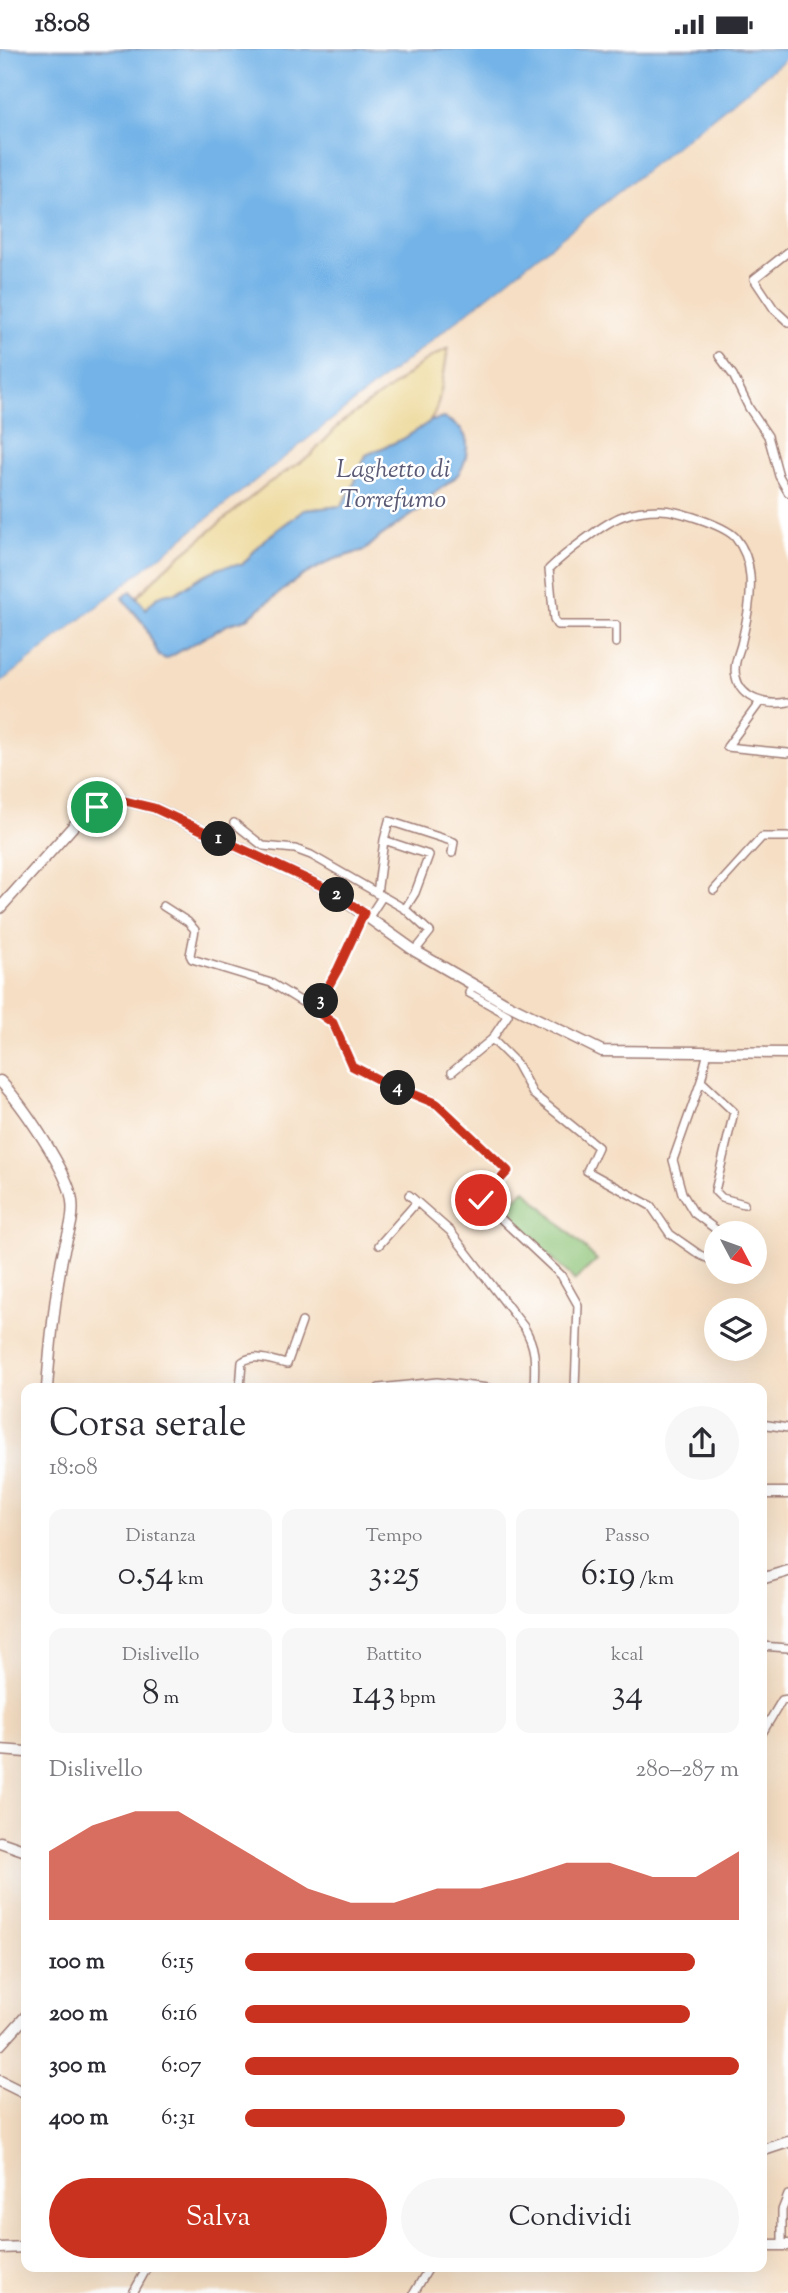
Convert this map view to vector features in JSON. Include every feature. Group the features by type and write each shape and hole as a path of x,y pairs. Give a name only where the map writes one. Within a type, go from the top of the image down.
{"street":[{"path":"788,252 754,279 774,309 788,322"},
{"path":"719,356 768,436 779,476 788,492"},
{"path":"616,643 616,625 557,625 554,620 549,569 561,557 622,516 662,510 694,518 733,535 746,556 750,576 749,601 736,664 736,676 740,686 760,702 788,702"},
{"path":"760,702 727,747 788,753"},
{"path":"0,908 78,822 97,807 125,801 154,808 328,889 415,950 505,1003 602,1051 788,1053"},
{"path":"315,1010 379,895 384,839 389,821 454,842 452,853"},
{"path":"234,823 263,846 295,849 311,855 405,909 430,932 415,950"},
{"path":"715,890 762,837 788,837"},
{"path":"384,839 429,855 415,893 405,909"},
{"path":"163,906 188,922 195,930 190,955 192,959 271,983 315,1010 333,1023 352,1066 437,1104 508,1171 481,1200 561,1275 578,1305 575,1383"},
{"path":"452,1072 492,1039 508,1015 468,993 473,984"},
{"path":"492,1039 516,1063 533,1094 598,1147 587,1171 651,1206 670,1234 704,1257"},
{"path":"705,1221 694,1213 682,1193 673,1160 702,1081 708,1051"},
{"path":"0,1081 27,1113 65,1179 73,1204 56,1290 47,1383"},
{"path":"702,1081 734,1112 715,1191 722,1198 744,1204"},
{"path":"409,1195 450,1231 528,1333 535,1352 534,1383"},
{"path":"379,1244 417,1202"},
{"path":"240,1383 242,1361 245,1358 256,1357 287,1364 302,1322"},
{"path":"767,1425 788,1428"},
{"path":"767,1493 788,1493"},
{"path":"767,1577 788,1571"},
{"path":"767,1646 788,1648"},
{"path":"767,1725 782,1700 788,1699"},
{"path":"0,1750 21,1752"},
{"path":"0,1842 21,1849"},
{"path":"0,2045 21,2022"},
{"path":"0,2081 21,2092"},
{"path":"767,2149 788,2142"},
{"path":"767,2245 785,2245 782,2210 788,2195"},
{"path":"0,2248 21,2247"},
{"path":"133,2293 145,2272"},
{"path":"414,2293 426,2272"}],"green space":[{"path":"525,1190 597,1260 574,1281 502,1212"}],"sand":[{"path":"448,348 442,388 433,417 415,433 366,455 352,489 341,506 304,510 264,540 242,565 202,576 146,610 136,598 164,569 267,484 310,456 342,422 424,361"}],"water":[{"path":"0,49 788,49 788,58 0,684"},
{"name":"Laghetto di Torrefumo","path":"444,418 457,426 466,437 465,460 456,477 428,499 422,508 365,550 332,560 300,577 246,619 229,624 166,659 159,656 144,624 122,598 131,591 146,609 159,596 176,593 207,573 242,565 264,540 304,510 341,506 352,489 366,455 403,439 431,421"}],"pier":[{"path":"788,58 788,63 0,688 0,684"}],"route":[{"path":"97,807 125,801 154,808 328,889 364,913 315,1010 333,1023 352,1066 437,1104 508,1171 481,1200"}]}
